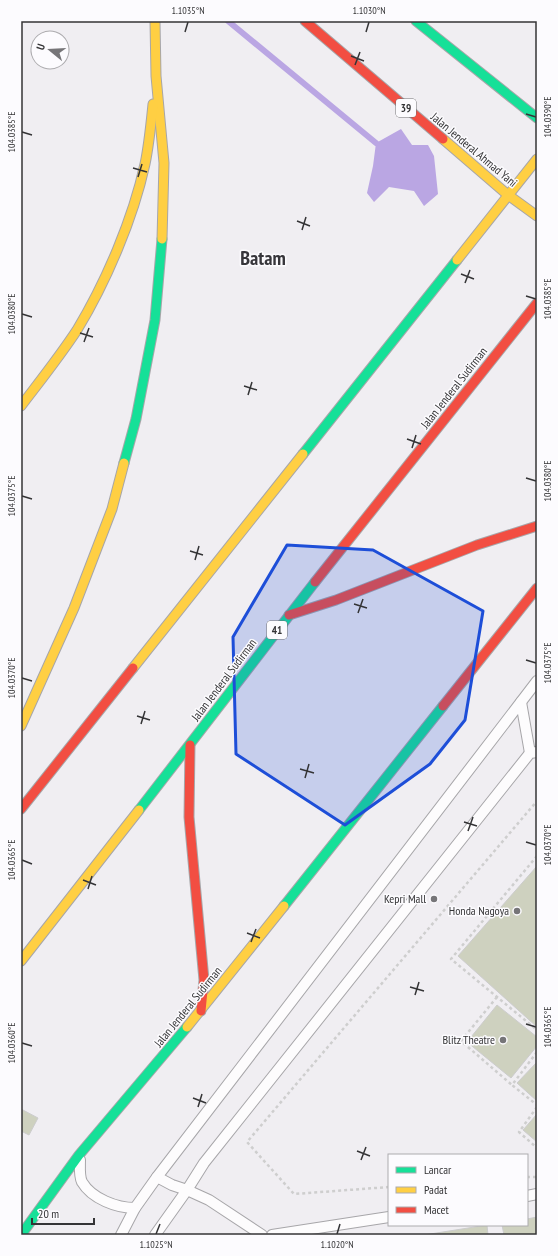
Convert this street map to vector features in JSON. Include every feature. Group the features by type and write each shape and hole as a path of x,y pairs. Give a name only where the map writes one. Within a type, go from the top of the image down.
{"main road":[{"path":"21,726 74,608 112,509 136,419 155,320 163,223 164,163 156,76 155,21"},
{"name":"Jalan Jenderal Ahmad Yani","path":"305,21 508,195 537,216"},
{"path":"416,21 537,118"},
{"path":"21,406 54,364 82,320 106,275 124,231 144,170 150,139 156,76"},
{"path":"21,809 537,159"},
{"name":"Jalan Jenderal Sudirman","path":"21,960 190,745 289,615 537,303"},
{"path":"289,615 336,600 477,545 537,526"},
{"name":"Jalan Jenderal Sudirman","path":"21,1235 79,1155 200,1011 537,588"},
{"path":"190,745 189,817 204,980 200,1011"}],"lane":[{"path":"121,1235 135,1208 157,1177 536,682"},
{"path":"155,1235 204,1163 533,752 521,702"},
{"path":"79,1155 80,1176 82,1183 89,1190 96,1196 114,1206 135,1208"},
{"path":"157,1177 172,1185 209,1200 262,1235"},
{"path":"272,1235 388,1217"}],"path":[{"path":"388,1187 294,1194 247,1142 537,801"},
{"path":"537,856 451,959 537,1030"},
{"path":"497,997 461,1041 537,1106 519,1132 537,1148"},
{"path":"512,1085 537,1052"}],"highlighted area":[{"path":"287,545 373,550 483,611 465,720 430,764 345,825 236,754 233,637"}],"shaded area":[{"path":"401,129 412,145 428,145 434,156 438,194 424,206 414,191 389,187 374,202 367,193 376,143"}],"building":[{"name":"Honda Nagoya","path":"537,866 537,1027 458,956"},
{"name":"Blitz Theatre","path":"497,1005 537,1037 537,1046 511,1078 467,1042"},
{"path":"537,1062 537,1101 517,1083"},
{"path":"21,1109 38,1118 29,1135 21,1131"},
{"path":"537,1114 537,1142 523,1130"},
{"path":"537,1217 537,1235 504,1235 502,1226 528,1226 528,1219"},
{"path":"487,1226 488,1235 424,1235"}],"waterway":[{"path":"228,21 376,143"}],"traffic: fast":[{"path":"416,21 537,118"},
{"path":"124,463 136,419 155,320 162,239"},
{"path":"303,454 457,260"},
{"path":"139,810 315,582"},
{"path":"284,906 443,706"},
{"path":"21,1235 79,1155 187,1027"}],"traffic: slow":[{"path":"155,21 156,76 164,163 162,239"},
{"path":"21,406 77,330 108,271 126,228 140,185 148,149 153,104"},
{"path":"443,139 508,195 537,216"},
{"path":"457,260 537,159"},
{"path":"133,668 303,454"},
{"path":"21,726 74,608 112,509 124,463"},
{"path":"21,961 139,810"},
{"path":"187,1027 284,906"}],"traffic: jam":[{"path":"305,21 443,139"},
{"path":"315,582 537,303"},
{"path":"289,615 336,600 477,545 537,526"},
{"path":"443,706 537,588"},
{"path":"21,809 133,668"},
{"path":"190,745 189,817 204,980 201,1011"}],"place":[{"name":"Kepri Mall","path":"434,899"},
{"name":"Honda Nagoya","path":"517,911"},
{"name":"Blitz Theatre","path":"503,1040"}],"district":[{"name":"Batam","path":"263,258"}]}
